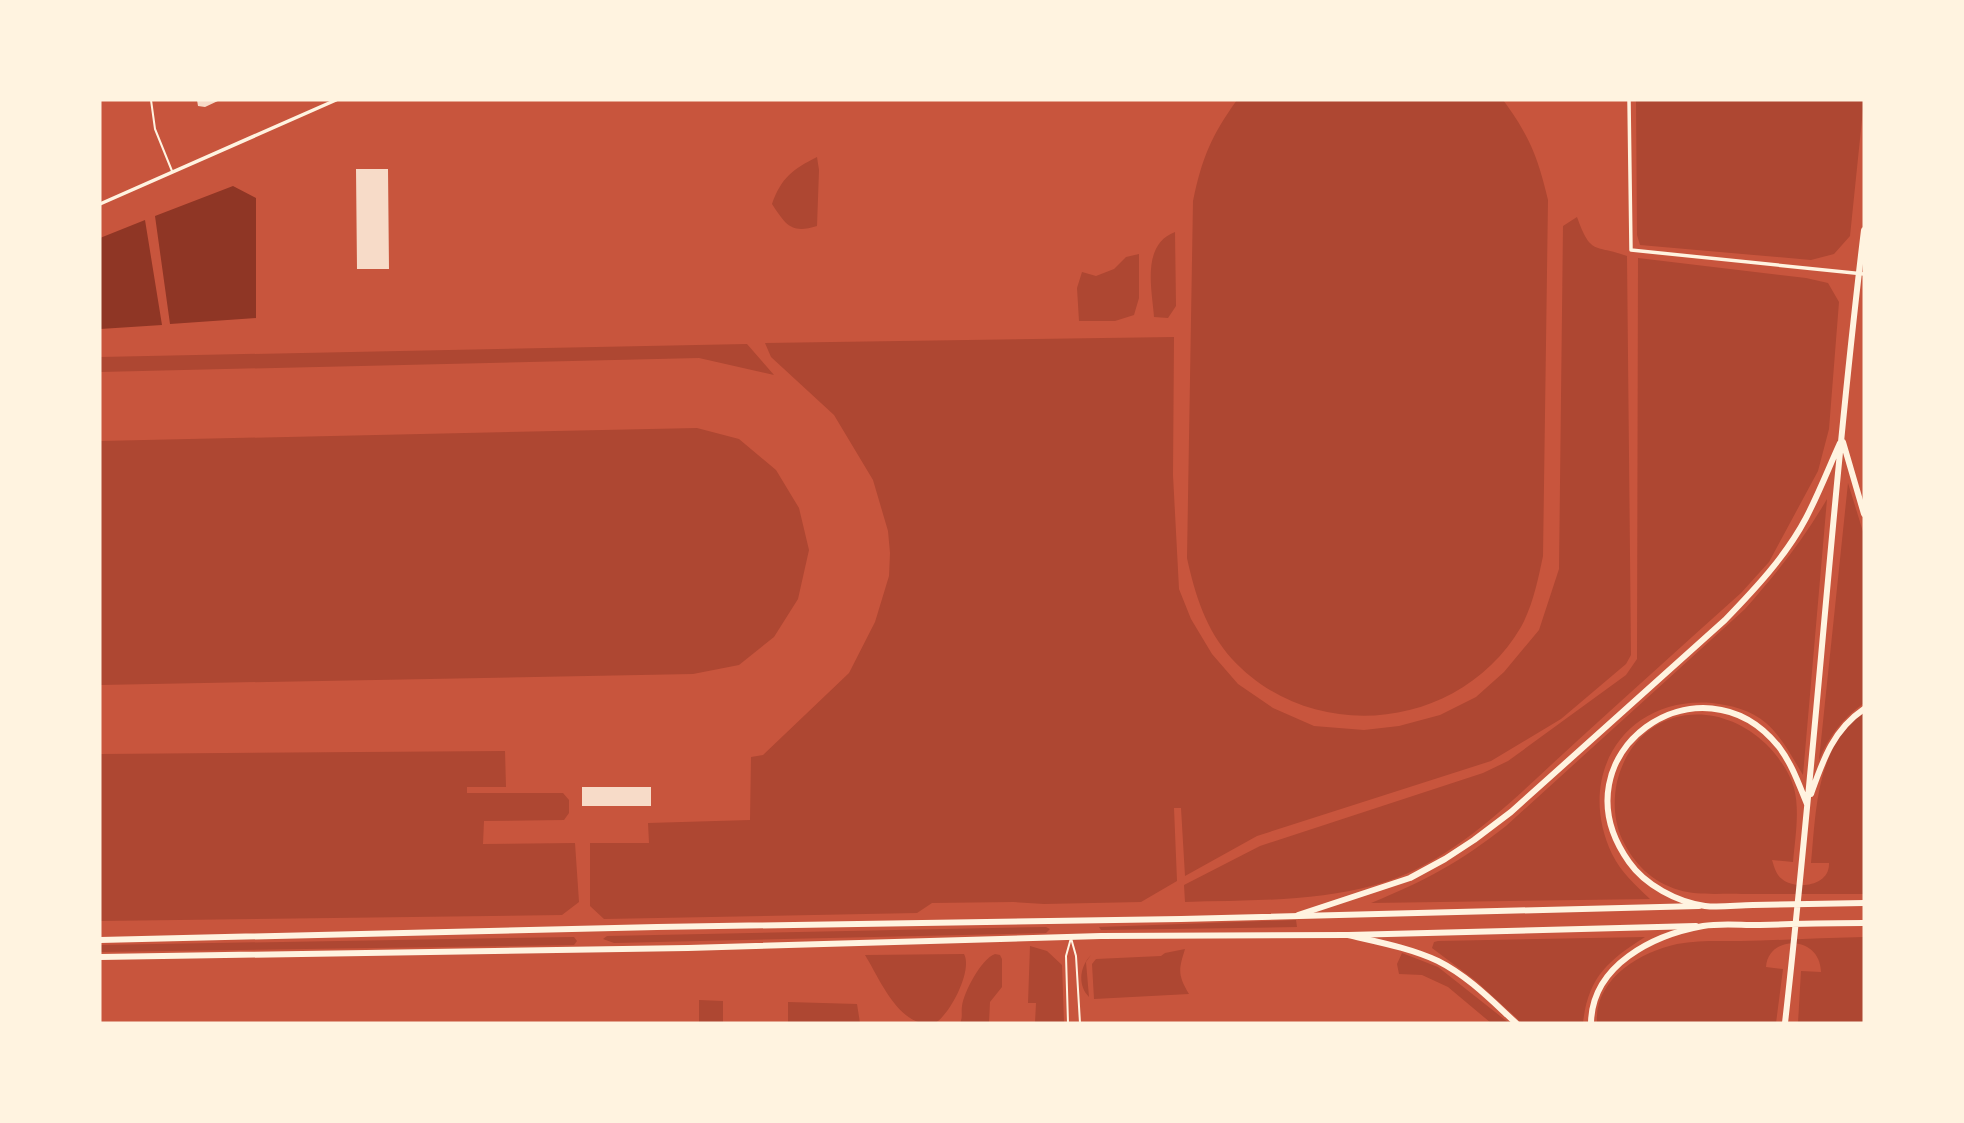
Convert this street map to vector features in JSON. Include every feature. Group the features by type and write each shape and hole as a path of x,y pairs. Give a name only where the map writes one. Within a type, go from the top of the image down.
{"main road":[{"path":"1786,1023 1842,438 1862,274 1864,230"},
{"path":"1842,438 1864,514"},
{"path":"1297,915 1410,878 1445,859 1511,812 1725,620 1774,566 1805,519 1842,438"},
{"path":"1705,906 1651,885 1627,859 1613,834 1607,800 1609,783 1621,753 1631,738 1660,717 1678,711 1706,709 1734,713 1756,726 1778,746 1790,764 1807,806"},
{"path":"1807,806 1831,743 1842,728 1864,709"},
{"path":"100,940 1864,903"},
{"path":"1071,920 1071,937"},
{"path":"100,957 1864,923"},
{"path":"1591,1023 1594,1000 1602,983 1615,967 1648,943 1705,926"},
{"path":"1348,935 1404,948 1439,961 1473,983 1516,1023"}],"street":[{"path":"100,204 324,102 336,100"},
{"path":"1629,100 1631,250 1862,274"}],"lane":[{"path":"151,100 155,129 172,172"},
{"path":"1068,1023 1066,956 1071,937"},
{"path":"1071,937 1076,956 1080,1023"}],"shaded area":[{"path":"1237,100 1503,100 1532,147 1540,171 1548,200 1543,556 1535,592 1525,619 1495,662 1462,688 1425,706 1384,715 1343,715 1303,706 1265,687 1223,648 1208,624 1194,585 1187,558 1193,201 1209,148"},
{"path":"1636,100 1864,100 1850,236 1834,254 1811,260 1640,245 1637,235"},
{"path":"817,157 817,226 795,228 786,222 772,204 779,187 789,175"},
{"path":"233,186 256,198 256,318 170,324 155,216"},
{"path":"1577,217 1586,238 1595,247 1627,256 1631,655 1626,664 1561,719 1491,761 1257,836 1185,876 1181,808 1174,808 1177,881 1141,902 932,903 917,913 604,919 590,906 590,843 649,843 648,823 750,820 751,757 763,755 849,673 875,622 889,576 890,553 888,531 873,480 834,415 771,357 765,343 1174,337 1173,475 1179,589 1191,619 1212,654 1238,684 1273,708 1314,726 1364,730 1399,726 1440,715 1476,697 1504,672 1539,630 1559,569 1563,226"},
{"path":"145,220 162,325 100,329 100,238"},
{"path":"1175,232 1176,306 1168,318 1154,317 1151,281 1153,257 1164,238"},
{"path":"1139,254 1139,298 1134,315 1115,321 1079,321 1077,288 1082,272 1096,276 1114,269 1126,257"},
{"path":"1638,258 1806,278 1828,283 1839,302 1829,429 1818,471 1769,562 1741,593 1507,805 1483,826 1432,861 1375,885 1328,895 1185,902 1184,885 1260,846 1483,773 1508,761 1626,675 1637,659"},
{"path":"747,344 774,375 699,358 100,372 100,357"},
{"path":"697,428 739,439 776,470 799,508 809,550 798,599 774,637 739,665 693,674 100,685 100,441"},
{"path":"1848,483 1864,535 1864,703 1837,728 1819,760"},
{"path":"1827,499 1803,775 1777,734 1754,715 1719,704 1681,704 1654,713 1632,727 1615,747 1604,770 1600,797 1602,825 1612,854 1624,872 1650,899 1371,903 1442,870 1506,826 1745,609 1789,556"},
{"path":"1864,713 1864,894 1687,892 1669,887 1652,877 1638,864 1627,848 1619,832 1615,804 1617,782 1626,757 1641,738 1658,724 1679,717 1701,715 1723,718 1745,728 1766,744 1783,764 1792,782 1797,815 1793,862 1772,860 1777,873 1782,879 1795,885 1818,882 1828,871 1829,863 1811,863 1821,780 1836,743 1848,726"},
{"path":"505,751 506,787 467,787 467,793 563,793 569,800 569,813 564,820 484,821 483,844 575,843 579,902 562,915 100,921 100,754"},
{"path":"1296,920 1297,927 1101,930 1099,927"},
{"path":"1050,929 1046,933 614,943 603,939 607,936"},
{"path":"574,937 577,941 574,945 100,952 100,945"},
{"path":"1645,937 1620,954 1602,972 1589,994 1583,1023 1522,1023 1476,981 1432,948 1434,942 1438,941"},
{"path":"1864,937 1864,1023 1798,1023 1801,971 1821,972 1812,951 1804,945 1794,943 1775,949 1769,956 1766,967 1783,969 1776,1023 1597,1023 1598,1007 1611,981 1635,961 1663,948 1701,941"},
{"path":"1030,946 1047,951 1062,965 1064,1023 1035,1023 1036,1003 1028,1003"},
{"path":"1185,949 1180,972 1189,994 1094,999 1092,964 1096,959 1161,956"},
{"path":"1402,953 1438,967 1509,1023 1491,1023 1448,987 1422,975 1399,974 1397,964"},
{"path":"964,954 965,970 959,992 947,1011 935,1023 918,1022 901,1011 865,955"},
{"path":"995,954 1002,959 1002,987 990,1002 989,1023 960,1023 963,1000 970,985 984,962"},
{"path":"1091,955 1086,962 1089,997 1081,976 1084,965 1087,959"},
{"path":"699,1000 723,1001 723,1023 699,1023"},
{"path":"788,1002 857,1004 860,1023 788,1023"}],"building":[{"path":"197,100 220,100 205,107 198,106"},
{"path":"356,169 388,169 389,269 357,269"},
{"path":"582,787 651,787 651,806 582,806"}]}
